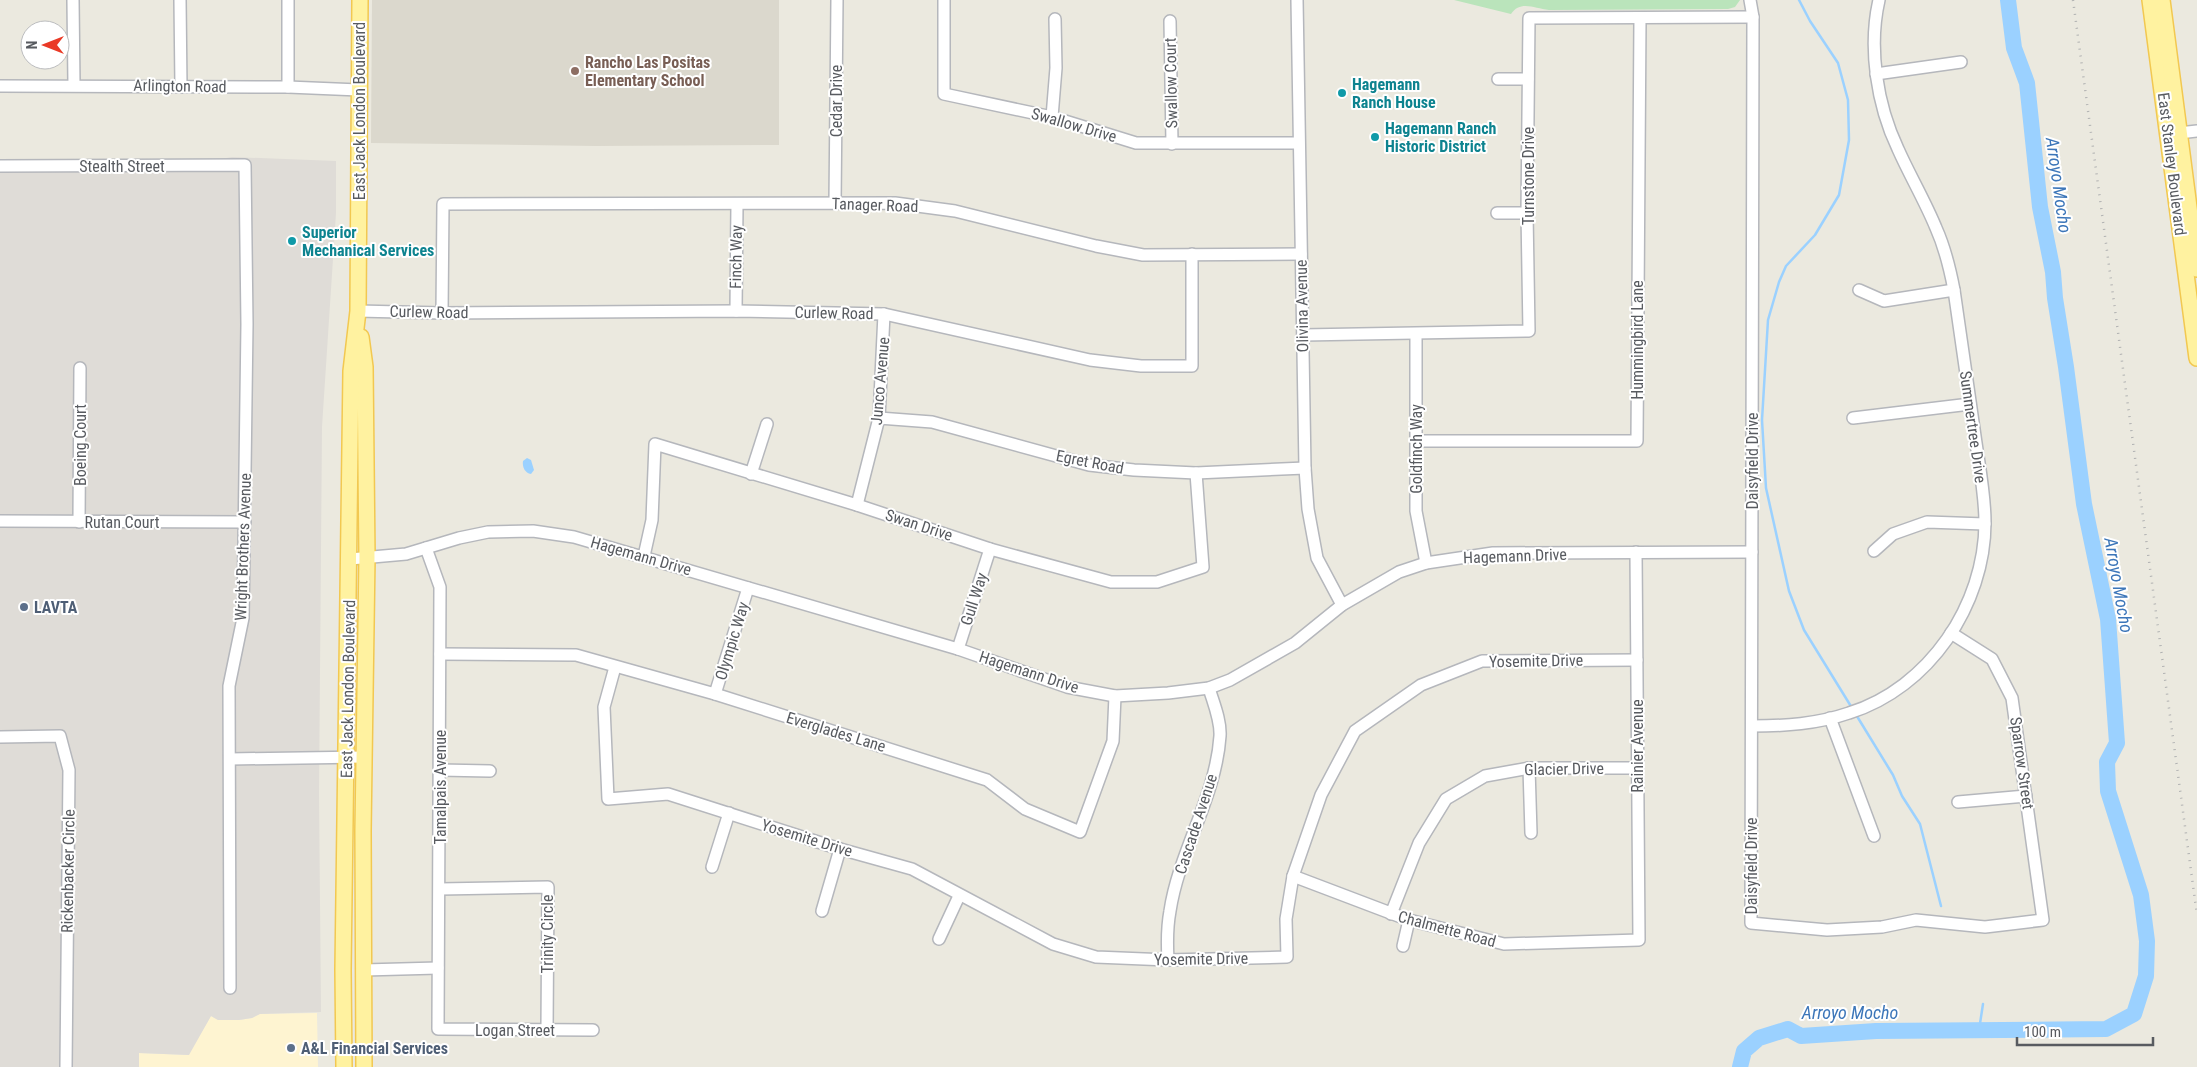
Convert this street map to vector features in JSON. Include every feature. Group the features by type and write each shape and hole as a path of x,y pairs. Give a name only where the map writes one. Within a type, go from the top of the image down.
{"main road":[{"name":"East Jack London Boulevard","path":"344,1067 343,970 350,559 351,371 358,311 360,0"},
{"name":"East Stanley Boulevard","path":"2150,0 2197,358"},
{"name":"East Stanley Boulevard","path":"2162,0 2197,269"},
{"name":"East Jack London Boulevard","path":"358,311 365,367 367,557 364,757 364,1067"}],"street":[{"path":"73,0 74,85"},
{"path":"180,0 180,87"},
{"path":"288,0 288,87"},
{"name":"Cedar Drive","path":"835,203 837,0"},
{"name":"Swallow Drive","path":"944,0 944,94 1052,117 1136,143 1298,143"},
{"name":"Olivina Avenue","path":"1297,0 1305,468 1308,509 1317,558 1342,605"},
{"name":"Daisyfield Drive","path":"1750,0 1753,17 1751,923 1828,930 1882,926 1916,920 1985,927 2043,920"},
{"name":"Summertree Drive","path":"1752,726 1799,724 1850,713 1873,704 1898,688 1934,656 1951,633 1975,586 1982,555 1985,524 1984,504 1954,290 1948,259 1936,228 1897,147 1887,120 1876,74 1874,53 1879,0"},
{"name":"Turnstone Drive","path":"1303,335 1529,332 1527,213 1529,18 1753,17"},
{"path":"1052,117 1056,68 1055,19"},
{"name":"Hummingbird Lane","path":"1416,441 1637,441 1640,19"},
{"name":"Swallow Court","path":"1170,21 1172,144"},
{"path":"1876,74 1961,62"},
{"path":"1498,79 1528,79"},
{"name":"Arlington Road","path":"0,86 288,87 359,90"},
{"path":"2179,133 2197,130"},
{"name":"Stealth Street","path":"0,166 245,165"},
{"name":"Wright Brothers Avenue","path":"230,988 229,686 243,618 245,522 247,324 245,165"},
{"name":"Tanager Road","path":"442,313 442,204 895,203 955,211 1096,246 1143,255 1302,254"},
{"name":"Finch Way","path":"736,311 737,204"},
{"path":"1497,213 1527,213"},
{"name":"Curlew Road","path":"358,311 442,313 736,311 884,314 1090,360 1141,366 1192,366 1192,254"},
{"path":"1859,290 1884,301 1954,290"},
{"name":"Junco Avenue","path":"857,505 879,418 884,314"},
{"name":"Goldfinch Way","path":"1416,334 1416,511 1426,564"},
{"name":"Boeing Court","path":"79,522 80,368"},
{"path":"1853,418 1970,404"},
{"name":"Egret Road","path":"879,418 932,422 1089,465 1134,470 1196,473 1305,468"},
{"path":"751,474 767,424"},
{"name":"Swan Drive","path":"644,556 652,520 655,444 857,505 990,549 1110,582 1157,582 1203,567 1196,473"},
{"name":"Rutan Court","path":"0,521 245,522"},
{"path":"1874,551 1892,534 1927,522 1985,524"},
{"name":"Hagemann Drive","path":"350,559 406,554 488,532 532,531 574,537 958,649 1066,687 1115,696 1168,694 1209,688 1230,680 1295,643 1342,605 1399,572 1426,564 1493,553 1752,552"},
{"name":"Tamalpais Avenue","path":"426,548 440,587 438,1029"},
{"name":"Gull Way","path":"958,649 990,549"},
{"name":"Rainier Avenue","path":"1636,552 1639,940"},
{"name":"Olympic Way","path":"716,694 748,588"},
{"name":"Sparrow Street","path":"1951,633 1992,659 2012,698 2043,920"},
{"name":"Everglades Lane","path":"440,654 576,655 716,694 987,780 1025,809 1080,832 1113,740 1115,696"},
{"name":"Yosemite Drive","path":"615,666 604,706 608,799 668,794 840,849 912,869 959,896 1053,944 1096,957 1168,960 1287,957 1286,919 1293,876 1321,795 1355,731 1421,685 1482,661 1636,660"},
{"name":"Cascade Avenue","path":"1168,960 1167,937 1170,909 1184,859 1212,782 1220,734 1209,688"},
{"path":"1830,718 1874,836"},
{"name":"Rickenbacker Circle","path":"0,737 60,736 69,770 66,1067"},
{"path":"230,759 364,757"},
{"path":"1529,768 1531,833"},
{"name":"Glacier Drive","path":"1391,914 1419,843 1446,799 1485,776 1529,768 1637,768"},
{"path":"440,770 490,771"},
{"path":"1958,802 2026,796"},
{"path":"712,867 729,814"},
{"path":"822,911 840,849"},
{"name":"Chalmette Road","path":"1293,876 1409,920 1504,944 1639,940"},
{"name":"Trinity Circle","path":"440,889 548,886 546,1030"},
{"path":"939,939 959,896"},
{"path":"1404,946 1409,920"},
{"path":"364,970 438,968"},
{"name":"Logan Street","path":"438,1029 593,1030"}],"shaded area":[{"name":"Rancho Las Positas Elementary School","path":"372,0 779,0 779,145 596,146 371,143"},
{"path":"232,157 336,161 336,213 322,427 319,794 321,1012 260,1014 252,1018 239,1020 218,1020 211,1016 189,1055 139,1053 139,1067 0,1067 0,160 215,160"},
{"path":"317,1013 318,1067 139,1067 138,1053 188,1055 211,1016 218,1020 239,1020 252,1018 259,1014"}],"green space":[{"path":"1454,0 1740,0 1735,7 1728,9 1549,10 1523,6 1511,14"}],"water":[{"path":"527,458 531,460 534,470 531,474 524,469 523,465 523,461"}],"waterway":[{"name":"Arroyo Mocho","path":"1799,0 1810,21 1838,63 1848,100 1849,140 1839,195 1815,235 1786,266 1779,282 1768,320 1762,420 1766,488 1789,591 1804,630 1852,708"},
{"name":"Arroyo Mocho","path":"1740,1067 1744,1051 1759,1038 1788,1029 1801,1036 1876,1031 2106,1029 2134,1014 2146,976 2147,941 2141,895 2108,791 2107,762 2117,743 2108,619 2084,504 2053,272 2040,207 2027,83 2014,48 2008,0"},
{"name":"Arroyo Mocho","path":"1855,713 1920,824 1941,906"},
{"name":"Arroyo Mocho","path":"1979,1030 1983,1004"}],"railway":[{"path":"2073,0 2197,915"}],"place":[{"name":"Rancho Las Positas Elementary School","path":"575,71"},
{"name":"Hagemann Ranch House","path":"1342,93"},
{"name":"Hagemann Ranch Historic District","path":"1375,137"},
{"name":"Superior Mechanical Services","path":"292,241"},
{"name":"LAVTA","path":"24,607"},
{"name":"A&L Financial Services","path":"291,1048"}]}
